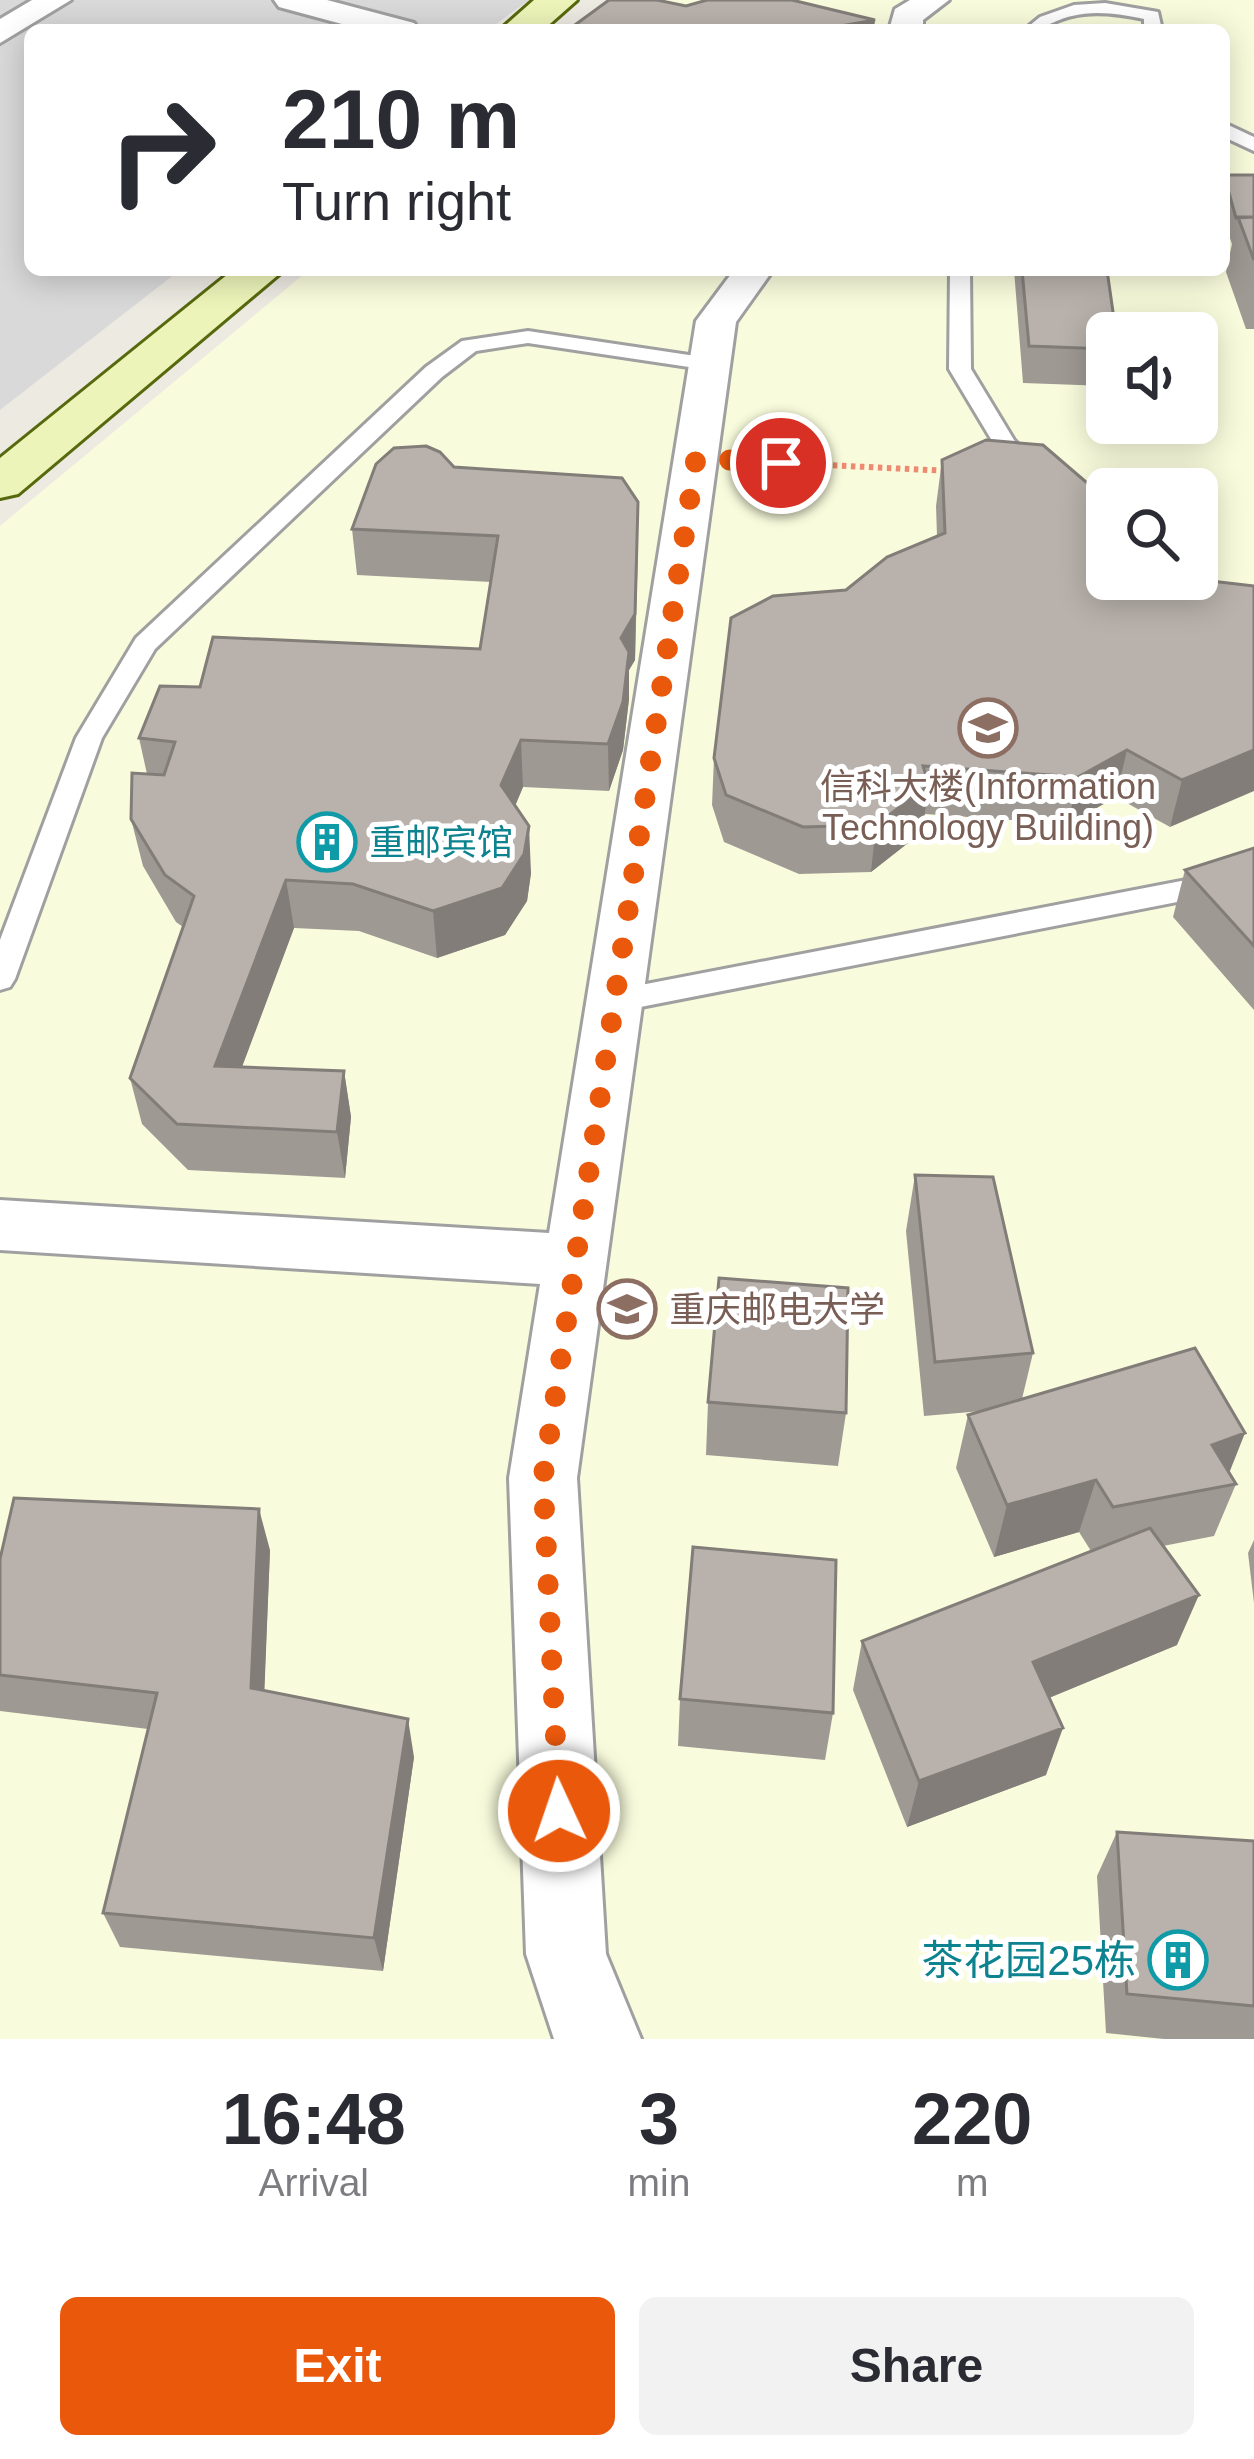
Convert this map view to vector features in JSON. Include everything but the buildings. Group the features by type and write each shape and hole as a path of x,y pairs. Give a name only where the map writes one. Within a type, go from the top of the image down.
{"main road":[{"path":"527,24 558,0"},
{"path":"561,24 591,0"},
{"path":"0,446 212,276"},
{"path":"0,483 254,276"}],"street":[{"path":"0,33 55,0"},
{"path":"290,0 380,24"},
{"path":"907,24 907,16 932,0"},
{"path":"600,2039 588,2022 566,1954 543,1478 716,321 750,276"},
{"path":"0,1226 575,1259"}],"lane":[{"path":"1039,24 1046,16 1102,4 1152,16 1153,24"},
{"path":"960,276 960,369 1004,444 1040,480"},
{"path":"0,979 89,738 145,644 434,372 470,346 528,337 710,364"},
{"path":"1212,600 1254,612"},
{"path":"614,1001 1254,877"}],"path":[{"path":"696,458 1040,480"}],"shaded area":[{"path":"0,0 529,0 496,24 24,24 24,276 172,276 0,410"},
{"name":"重庆邮电大学","path":"636,0 1254,0 1254,2039 0,2039 0,526 302,276 1230,276 1230,24 606,24"}],"place":[{"name":"信科大楼(Information Technology Building)","path":"988,728"},
{"name":"重邮宾馆","path":"327,842"},
{"name":"重庆邮电大学","path":"627,1309"},
{"name":"茶花园25栋","path":"1178,1960"}],"route":[{"path":"559,1811 543,1478 696,458 781,463"}]}
